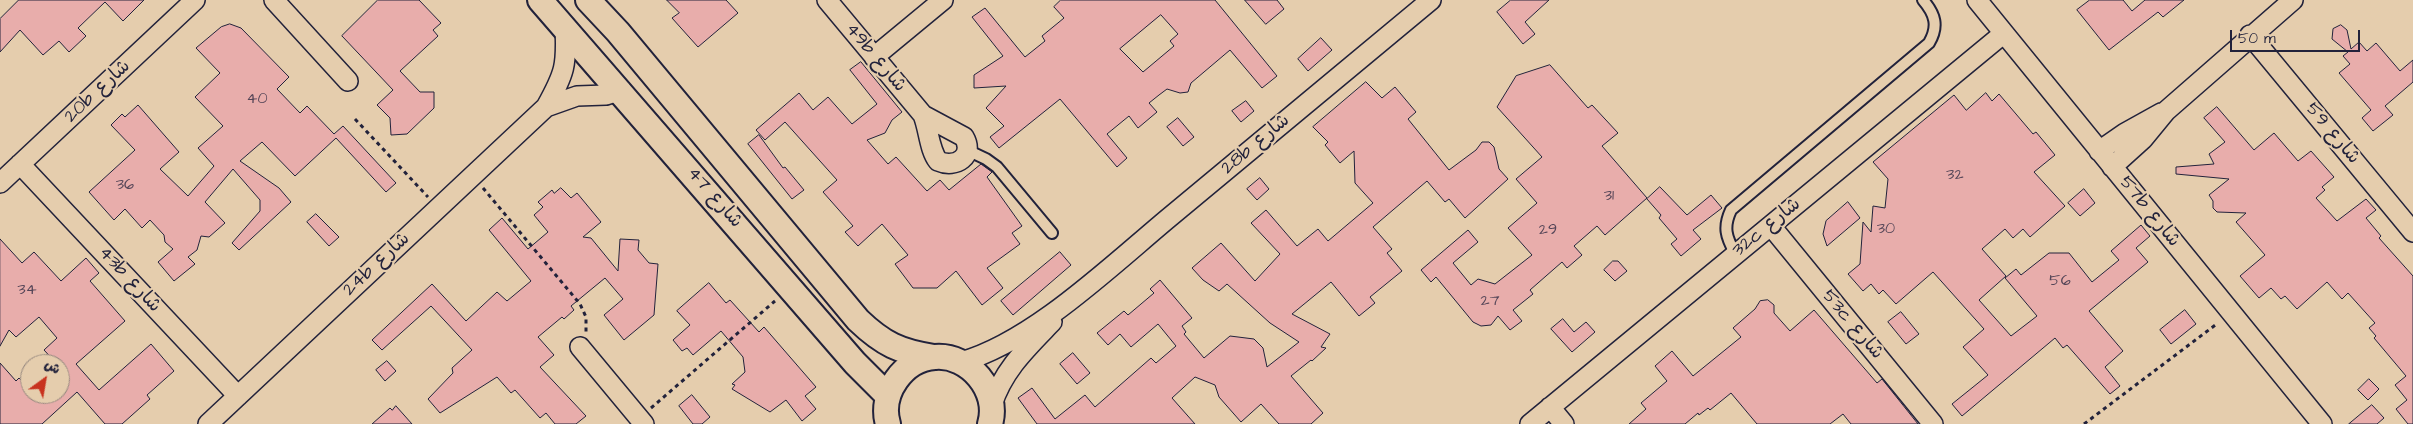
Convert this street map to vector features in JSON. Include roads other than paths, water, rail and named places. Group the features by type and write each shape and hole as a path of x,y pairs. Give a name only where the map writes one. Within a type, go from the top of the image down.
{"street":[{"name":"20b شارع","path":"0,183 195,0"},
{"path":"274,0 348,81"},
{"name":"شارع 47","path":"540,0 621,90 855,363 888,396"},
{"name":"شارع 47","path":"588,0 618,32 858,320 872,334 889,345 907,353 961,362"},
{"name":"49b شارع","path":"827,0 923,115 930,136 933,155 938,162 953,165 960,162 968,150 968,143 959,132 923,115"},
{"path":"874,57 943,0"},
{"name":"28b شارع","path":"961,362 993,350 1012,339 1082,290 1431,0"},
{"name":"57b شارع","path":"1977,0 2322,424"},
{"path":"2112,167 2143,139 2166,111 2293,0"},
{"name":"24b شارع","path":"208,424 546,107 564,73 567,52 565,27"},
{"name":"32c شارع","path":"1530,424 2003,34"},
{"name":"شارع 59","path":"2250,36 2413,232"},
{"name":"24b شارع","path":"546,107 577,96 606,95 621,90"},
{"path":"2099,151 2135,126 2166,111"},
{"name":"43b شارع","path":"20,164 238,396"},
{"name":"53c شارع","path":"1770,226 1934,424"},
{"name":"28b شارع","path":"991,418 999,383 1016,361 1082,290"},
{"path":"582,350 642,421"},
{"path":"888,424 888,396 902,372 916,362 934,357"},
{"path":"961,362 976,372 986,387 991,418"},
{"path":"1550,408 1564,424"}],"lane":[{"path":"1735,254 1725,232 1726,220 1731,210 1929,43 1935,34 1936,23 1932,12 1923,0"},
{"path":"968,150 986,158 997,167 1052,233"}]}
